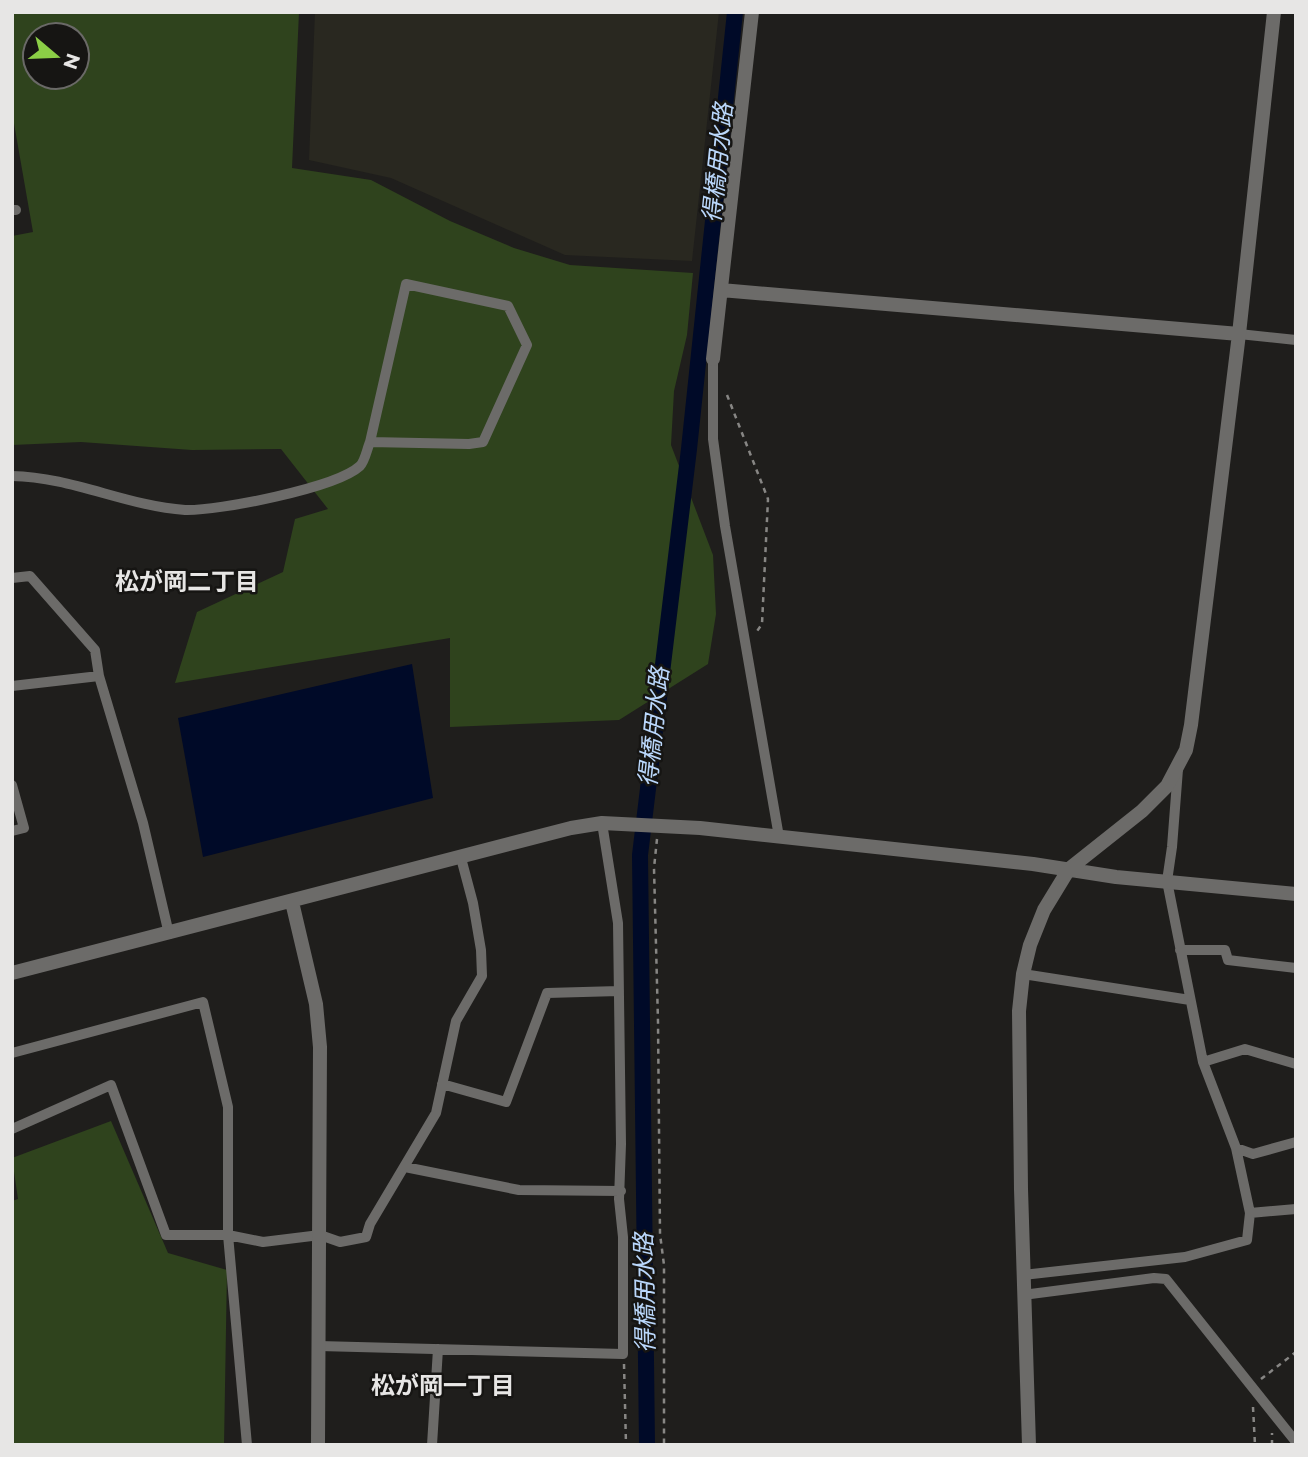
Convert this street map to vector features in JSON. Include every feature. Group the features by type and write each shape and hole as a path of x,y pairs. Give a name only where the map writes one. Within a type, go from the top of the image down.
{"street":[{"path":"752,12 713,359 713,439 725,526 779,837"},
{"path":"1029,1445 1023,1295 1019,1011 1023,974 1030,945 1044,910 1069,869 1142,811 1167,786 1186,750 1239,334 1274,12"},
{"path":"12,475 64,482 185,510 211,509 290,493 342,478 362,465 370,442 406,284 508,306 527,345 483,442 370,442"},
{"path":"721,290 1296,340"},
{"path":"12,578 30,576 95,650 99,676 143,823 169,934"},
{"path":"12,686 99,676"},
{"path":"1023,1275 1185,1257 1247,1240 1251,1213 1236,1148 1203,1062 1167,881 1179,762"},
{"path":"12,785 24,828 12,831"},
{"path":"12,973 571,828 602,823 654,824 1069,869 1116,877 1296,894"},
{"path":"319,1346 623,1354 623,1237 619,1199 618,923 602,823"},
{"path":"12,1129 111,1085 166,1235 228,1235 263,1242 320,1235 340,1242 366,1237 370,1224 436,1113 456,1021 482,976 481,950 473,903 460,858"},
{"path":"292,902 319,1028 322,1083 318,1445"},
{"path":"1180,950 1225,950 1228,960 1296,968"},
{"path":"1023,974 1190,1000"},
{"path":"443,1084 506,1102 547,993 619,991"},
{"path":"12,1053 203,1002 228,1107 228,1235 247,1445"},
{"path":"1203,1062 1245,1049 1296,1064"},
{"path":"1236,1148 1253,1154 1296,1142"},
{"path":"405,1167 519,1190 621,1191"},
{"path":"1251,1213 1296,1209"},
{"path":"1023,1295 1154,1278 1167,1279 1296,1442"},
{"path":"432,1445 438,1349"}],"path":[{"path":"723,385 768,499 762,624 746,647"},
{"path":"654,824 659,1022 660,1234 664,1265 664,1445"},
{"path":"623,1354 626,1445"}],"shaded area":[{"path":"315,12 719,12 692,261 565,255 391,178 309,160"}],"green space":[{"path":"12,12 299,12 292,168 371,180 450,221 514,248 570,265 693,273 687,335 674,391 671,445 713,555 716,614 708,664 619,720 450,727 450,638 175,683 197,612 283,572 295,519 328,509 281,449 192,450 81,442 12,445 12,236 33,232 12,112"},
{"path":"111,1121 168,1253 227,1270 224,1445 12,1445 12,1201 18,1199 12,1158"}],"water":[{"path":"412,664 433,798 203,857 178,718"}],"waterway":[{"name":"得橋用水路","path":"647,1445 640,855 689,449 735,12"}],"district":[{"name":"松が岡二丁目","path":"187,582"},
{"name":"松が岡一丁目","path":"443,1386"}]}
